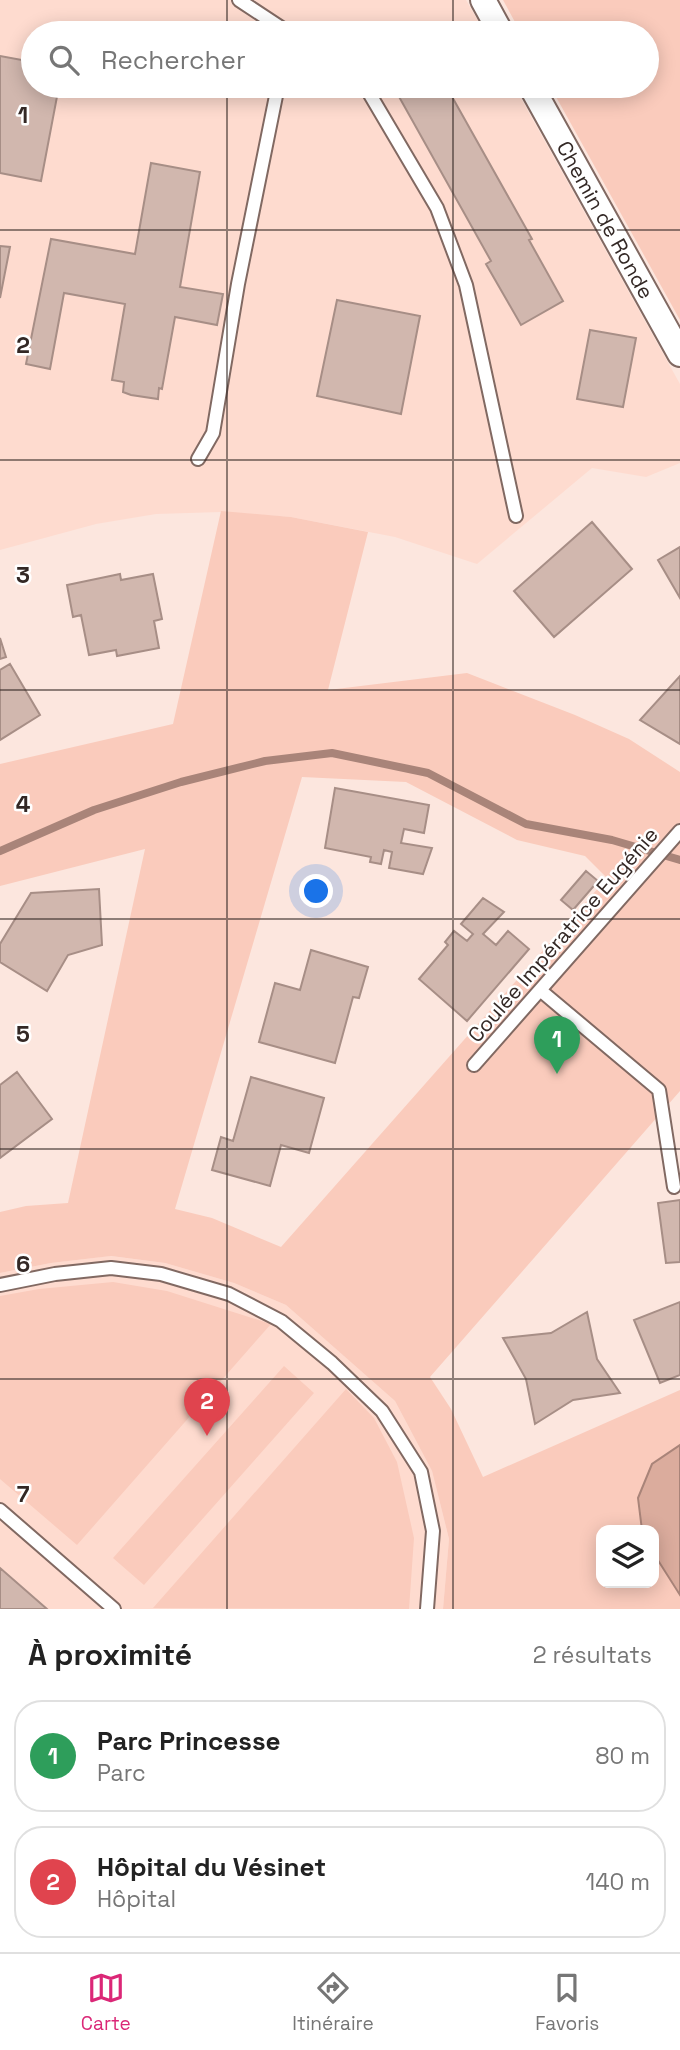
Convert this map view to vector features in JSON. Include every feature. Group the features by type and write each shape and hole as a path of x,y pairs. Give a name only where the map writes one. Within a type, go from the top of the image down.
{"street":[{"path":"483,0 495,21"},
{"name":"Chemin de Ronde","path":"538,98 680,354"}],"lane":[{"path":"239,0 271,21"},
{"path":"198,459 213,433 238,284 276,98"},
{"path":"372,98 437,208 466,285 516,516"},
{"name":"Coulée Impératrice Eugénie","path":"474,1065 680,831"},
{"path":"540,990 659,1090 674,1187"},
{"path":"0,1285 55,1274 111,1268 161,1274 229,1294 281,1321 332,1363 382,1411 421,1472 433,1531 427,1609"},
{"path":"0,1510 114,1609"}],"shaded area":[{"path":"0,0 466,0 478,21 21,21 21,98 521,98 680,384 680,463 646,477 592,468 477,564 395,537 291,517 221,512 156,514 96,524 0,550"},
{"path":"503,0 680,0 680,320 557,98 659,98 659,21 514,21"},
{"path":"221,511 291,517 368,532 328,690 467,673 629,739 680,772 680,1091 430,1377 451,1409 483,1477 680,1390 680,1609 443,1609 449,1539 432,1471 395,1401 286,1305 234,1283 165,1263 111,1256 51,1263 0,1273 0,1212 26,1206 68,1203 145,849 0,886 0,764 173,724","holes":["302,777 406,782 517,840 585,856 607,878 281,1247 212,1218 175,1209"]},
{"path":"110,1256 165,1263 234,1283 286,1305 395,1401 432,1471 449,1539 443,1609 0,1609 0,1273"},
{"path":"113,1282 167,1291 271,1324 77,1545 0,1479 0,1296 39,1289"},
{"path":"284,1366 314,1393 144,1585 113,1558"},
{"path":"346,1389 374,1418 397,1462 414,1538 409,1609 153,1608"},
{"path":"680,1445 680,1595 659,1562 659,1525 641,1525 638,1498 652,1464"}],"building":[{"path":"0,56 21,60 21,98 57,98 41,181 0,173"},
{"path":"400,98 453,98 532,239 529,240 563,301 521,325 486,264 491,261"},
{"path":"151,163 200,172 180,287 223,294 217,325 175,317 158,399 131,395 123,392 124,382 112,380 125,304 64,293 50,369 26,364 51,239 135,254"},
{"path":"0,246 10,247 0,298"},
{"path":"337,300 420,316 401,414 317,396"},
{"path":"590,330 636,338 623,407 577,399"},
{"path":"592,522 632,569 554,637 514,591"},
{"path":"680,547 680,598 658,560"},
{"path":"120,574 121,580 153,574 162,619 154,621 159,648 117,656 116,650 89,655 81,615 73,617 67,585"},
{"path":"0,638 6,657 0,659"},
{"path":"10,664 40,715 0,740 0,670"},
{"path":"680,676 680,744 640,720"},
{"path":"335,788 429,805 424,833 404,829 401,843 432,848 423,874 389,868 392,852 384,850 381,864 370,862 371,857 325,848"},
{"path":"586,871 598,881 573,910 561,900"},
{"path":"99,889 102,945 68,955 47,991 0,962 0,944 31,893"},
{"path":"483,898 504,912 483,934 496,945 508,931 529,949 467,1021 419,979 448,945 445,942 454,931 467,941 473,934 461,924"},
{"path":"311,950 368,967 359,998 353,997 335,1063 259,1042 275,983 300,990"},
{"path":"17,1072 52,1119 0,1158 0,1085"},
{"path":"251,1077 324,1098 309,1153 281,1145 270,1186 212,1170 221,1137 233,1141"},
{"path":"680,1200 680,1262 666,1263 658,1203"},
{"path":"680,1302 680,1375 660,1383 634,1320"},
{"path":"587,1312 597,1359 620,1393 573,1400 535,1424 526,1379 503,1338 551,1333"},
{"path":"0,1568 47,1609 0,1609"}],"waterway":[{"path":"0,851 94,810 181,782 265,761 332,753 428,773 526,824 612,840 680,860"}],"place":[{"name":"Parc Princesse","path":"557,1074"},
{"name":"Hôpital du Vésinet","path":"207,1436"}]}
